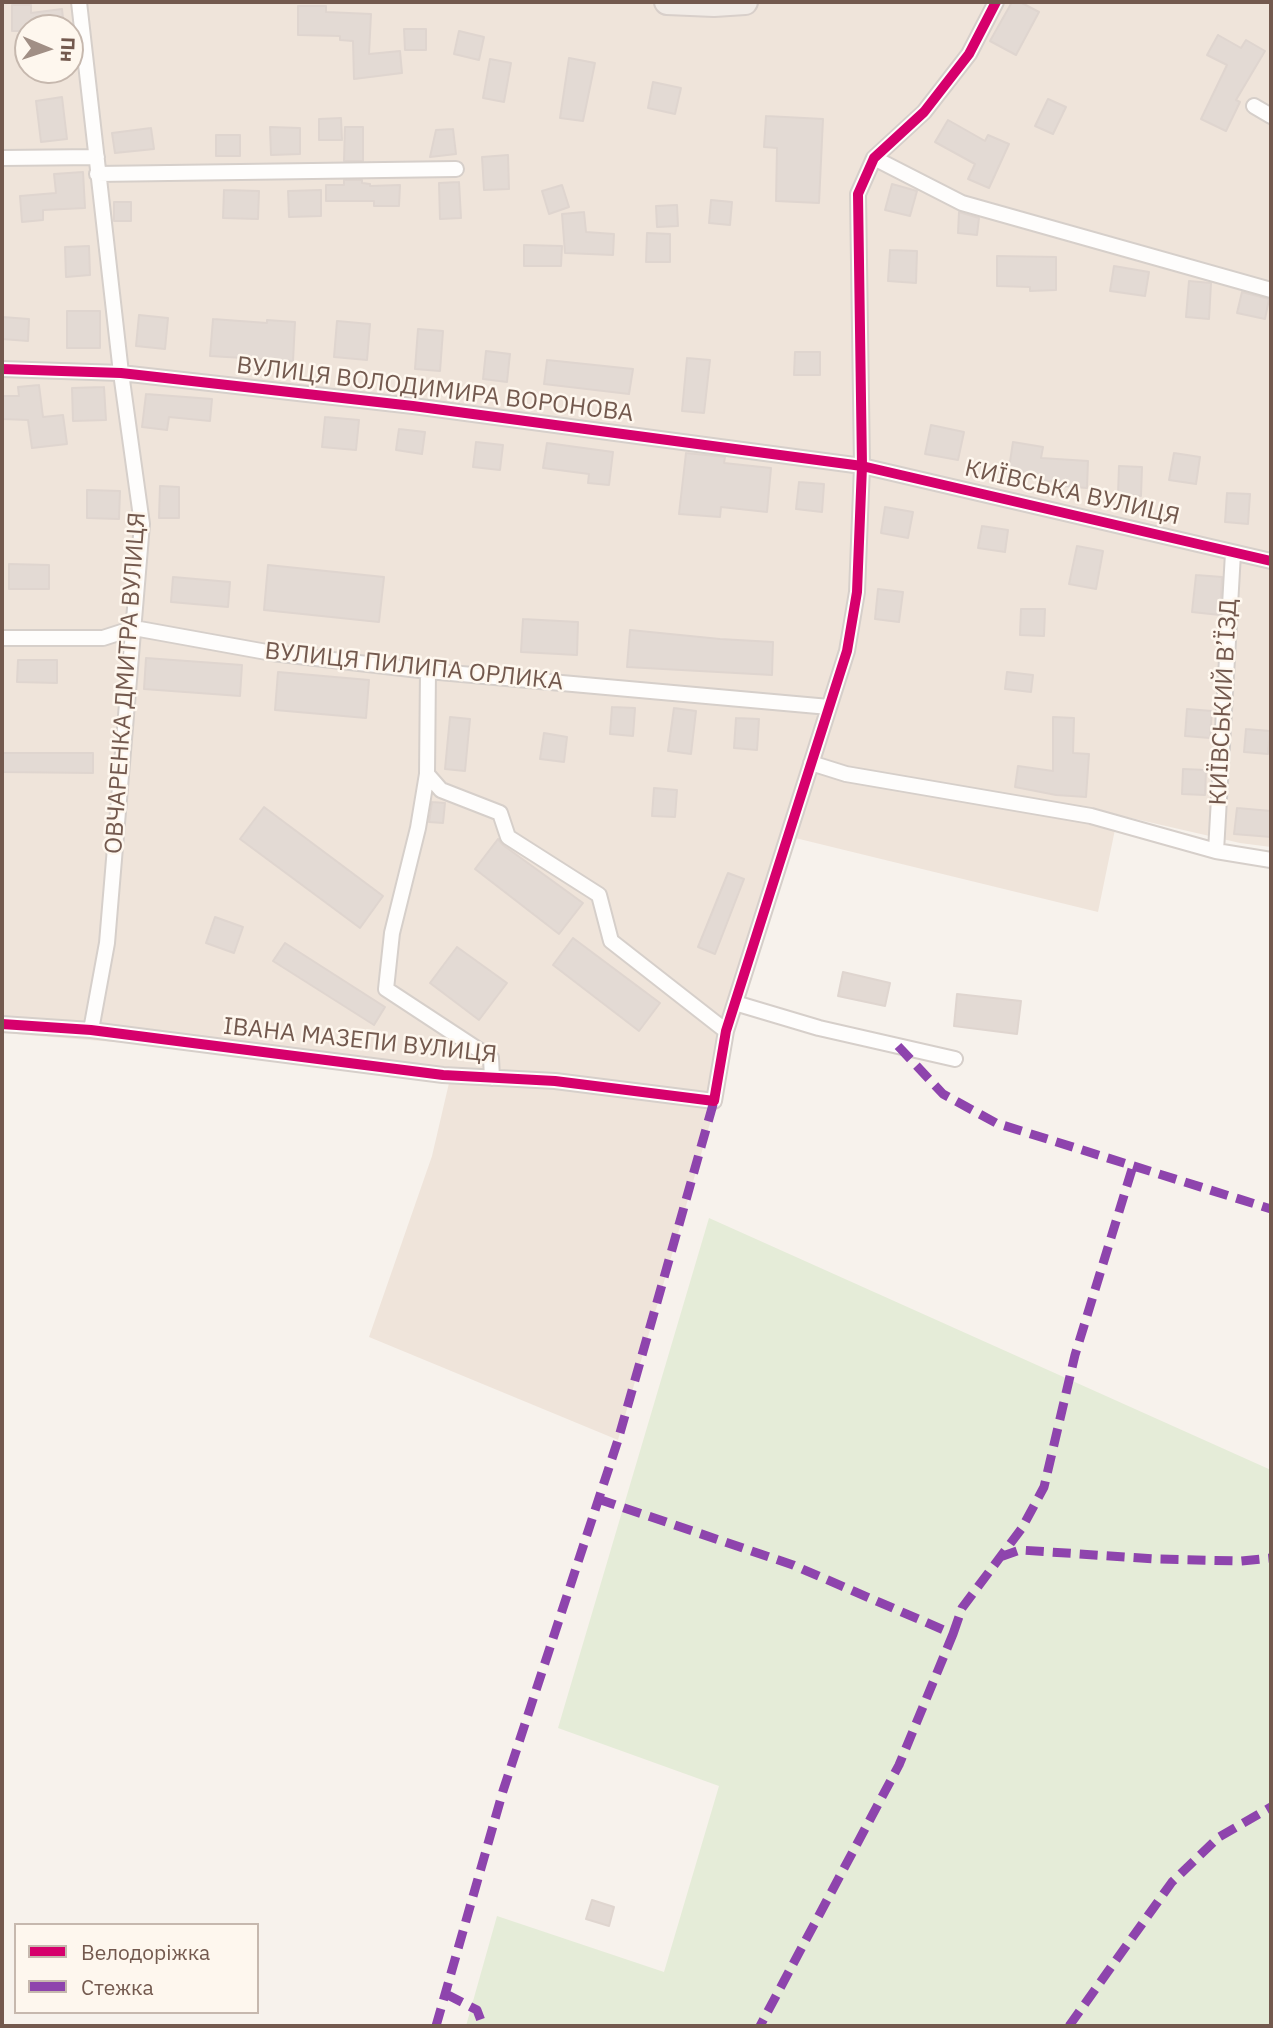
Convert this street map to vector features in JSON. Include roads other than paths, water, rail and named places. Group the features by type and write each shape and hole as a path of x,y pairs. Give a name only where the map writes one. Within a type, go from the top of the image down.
{"highway":[{"path":"667,2 745,2"}],"street":[{"name":"ОВЧАРЕНКА ДМИТРА ВУЛИЦЯ","path":"79,2 121,373 142,524 107,943 90,1030"},
{"path":"427,774 441,790 500,813 508,837 599,895 611,941 726,1031 847,651 857,592 862,466 858,194 874,158 923,112 968,54 996,2"},
{"path":"1255,106 1271,116"},
{"path":"2,158 97,157"},
{"path":"874,158 962,203 1271,290"},
{"path":"97,174 456,169"},
{"name":"ВУЛИЦЯ ВОЛОДИМИРА ВОРОНОВА","path":"2,369 121,373 399,405 862,466"},
{"name":"КИЇВСЬКА ВУЛИЦЯ","path":"862,466 1271,561"},
{"name":"КИЇВСЬКИЙ В’ЇЗД","path":"1216,851 1233,552"},
{"name":"ВУЛИЦЯ ПИЛИПА ОРЛИКА","path":"2,638 103,638 134,628 272,653 428,671 829,707"},
{"path":"428,671 427,774 418,828 392,933 386,989 491,1058 492,1078"},
{"path":"811,763 846,774 1091,816 1216,851 1271,860"},
{"path":"735,1003 819,1028 955,1059"},
{"name":"ІВАНА МАЗЕПИ ВУЛИЦЯ","path":"2,1024 90,1030 443,1075 555,1082 714,1101 726,1031"}]}
